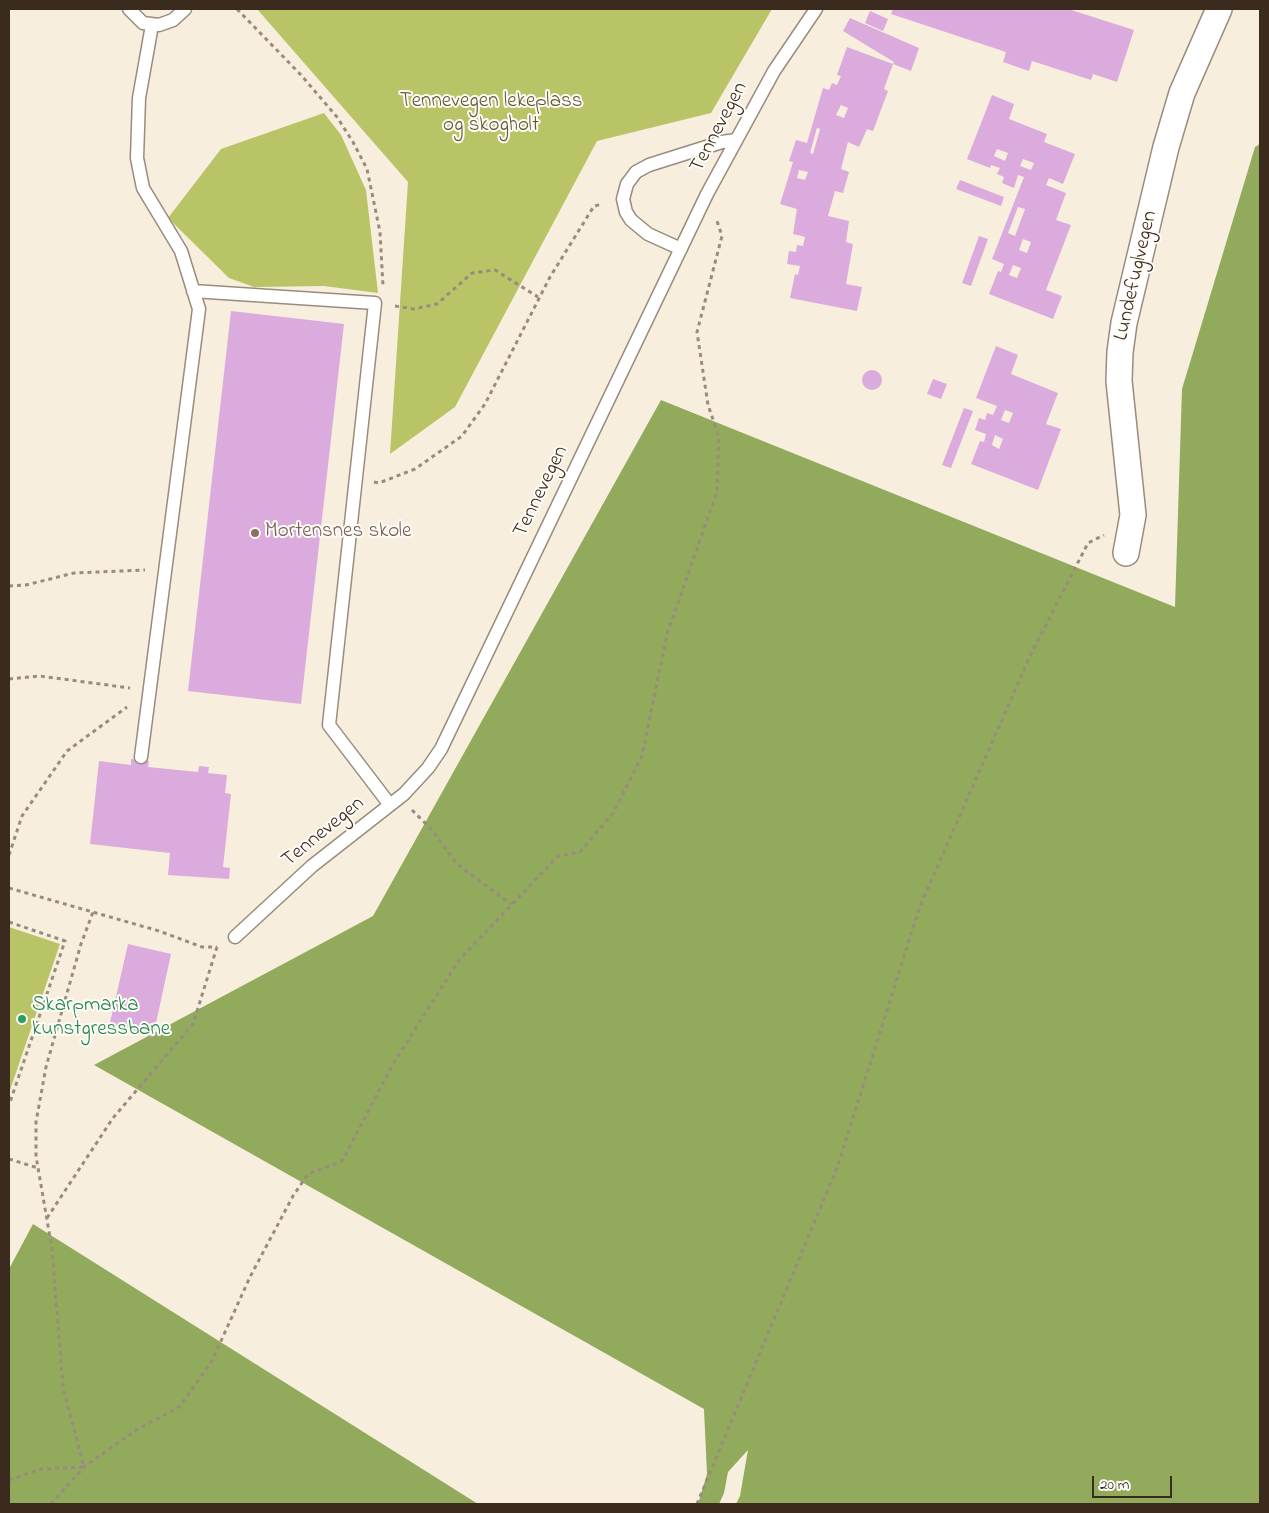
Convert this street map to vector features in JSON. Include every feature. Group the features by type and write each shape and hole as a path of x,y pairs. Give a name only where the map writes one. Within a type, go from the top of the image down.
{"street":[{"name":"Lundefuglvegen","path":"1129,543 1133,496 1119,381 1124,323 1166,147 1182,93 1220,9"}],"lane":[{"path":"129,9 138,20 152,24 173,20 185,9"},
{"name":"Tennevegen","path":"235,937 312,866 404,794 428,768 441,749 707,194 774,71 816,9"},
{"path":"141,756 199,309 181,251 143,188 137,158 139,98 152,24"},
{"path":"681,249 660,241 638,227 626,212 623,199 630,177 649,165 722,142 736,140"},
{"path":"193,290 375,303 329,725 390,805"}],"path":[{"path":"237,9 301,75 337,117 367,169 380,232 384,288 384,298 375,303"},
{"path":"51,1504 84,1467 136,1430 179,1407 211,1362 250,1277 293,1196 308,1174 342,1161 393,1064 459,960 558,856 580,852 613,813 642,756 667,634 718,492 719,437 708,405 697,332 722,236 707,194"},
{"path":"356,480 379,483 414,470 462,436 485,404 538,296 594,206 623,199"},
{"path":"375,303 414,309 437,304 472,273 495,270 538,296"},
{"path":"697,1504 838,1168 920,906 1031,654 1088,543 1104,535 1129,543"},
{"path":"9,586 34,583 74,573 166,569"},
{"path":"9,678 40,676 150,690"},
{"path":"9,855 22,816 67,751 150,690"},
{"path":"404,794 412,810 432,830 457,864 511,904"},
{"path":"9,888 159,931 202,947 217,947 235,937"},
{"path":"84,1467 63,1388 47,1218 38,1168 36,1122 46,1067 81,944 93,912"},
{"path":"9,922 65,941 9,1105"},
{"path":"47,1218 113,1118 194,1024 217,947"},
{"path":"9,1159 38,1168"},
{"path":"9,1480 40,1469 84,1467"}],"green space":[{"name":"Tennevegen lekeplass og skogholt","path":"257,9 772,9 711,113 597,141 455,407 390,454 408,182"},
{"path":"324,113 341,135 366,190 378,293 324,286 254,287 229,278 168,218 221,149"},
{"path":"1260,144 1260,1504 736,1504 740,1496 748,1450 728,1472 724,1493 719,1504 698,1504 707,1474 704,1409 94,1065 373,916 661,400 1175,607 1182,389 1255,147"},
{"name":"Skarpmarka kunstgressbane","path":"9,927 60,944 9,1093"},
{"path":"33,1224 478,1504 9,1504 9,1269"}],"building":[{"path":"893,9 1068,9 1134,30 1117,82 1093,74 1091,80 1032,61 1029,71 1003,62 1006,52 891,14"},
{"path":"870,11 888,19 883,31 865,23"},
{"path":"850,18 919,48 911,71 893,64 894,62 843,31"},
{"path":"847,47 893,64 884,89 888,91 873,131 867,129 859,147 848,142 841,169 849,172 843,193 835,191 828,216 849,221 846,242 853,244 846,284 862,287 857,311 790,298 795,274 798,275 800,266 787,264 789,251 796,252 797,245 803,246 805,237 793,234 797,209 780,204 793,162 789,161 796,140 807,143 823,88 829,90 832,83 837,85 841,76 837,75","holes":["841,105 848,108 844,118 836,115","817,128 820,129 813,154 810,153","799,170 808,172 805,180 797,178"]},
{"path":"992,95 1014,104 1009,119 1047,134 1044,142 1075,154 1063,184 1049,178 1046,185 1066,193 1056,220 1071,225 1046,290 1062,296 1053,319 989,294 998,271 1001,272 1004,264 992,259 1024,177 1018,175 1014,188 1002,183 1004,177 997,174 1000,168 991,165 990,168 967,159","holes":["997,149 1008,153 1005,161 994,156","1023,159 1034,163 1031,170 1020,166","1018,207 1025,209 1015,236 1008,233","1023,239 1031,242 1027,253 1019,250","1013,265 1021,268 1017,278 1009,275"]},
{"path":"960,180 1004,197 1001,206 956,189"},
{"path":"979,236 988,239 971,286 962,283"},
{"path":"231,311 344,324 301,704 188,691"},
{"path":"996,346 1018,355 1011,374 1058,393 1046,424 1061,429 1038,490 971,464 980,441 984,442 986,434 975,430 979,418 985,420 987,413 993,415 997,406 976,398","holes":["1005,410 1013,413 1009,423 1001,420","995,435 1003,439 999,449 992,445"]},
{"path":"868,370 876,370 882,376 882,384 876,390 868,390 862,384 862,376"},
{"path":"933,379 947,384 941,399 927,394"},
{"path":"964,408 973,411 951,468 942,465"},
{"path":"131,759 149,761 148,767 198,772 199,766 209,767 208,773 227,775 225,793 231,794 223,867 230,868 229,879 168,875 170,853 90,844 99,761 131,765"},
{"path":"128,944 171,954 153,1037 109,1027"}],"place":[{"name":"Mortensnes skole","path":"255,533"},
{"name":"Skarpmarka kunstgressbane","path":"22,1019"}]}
